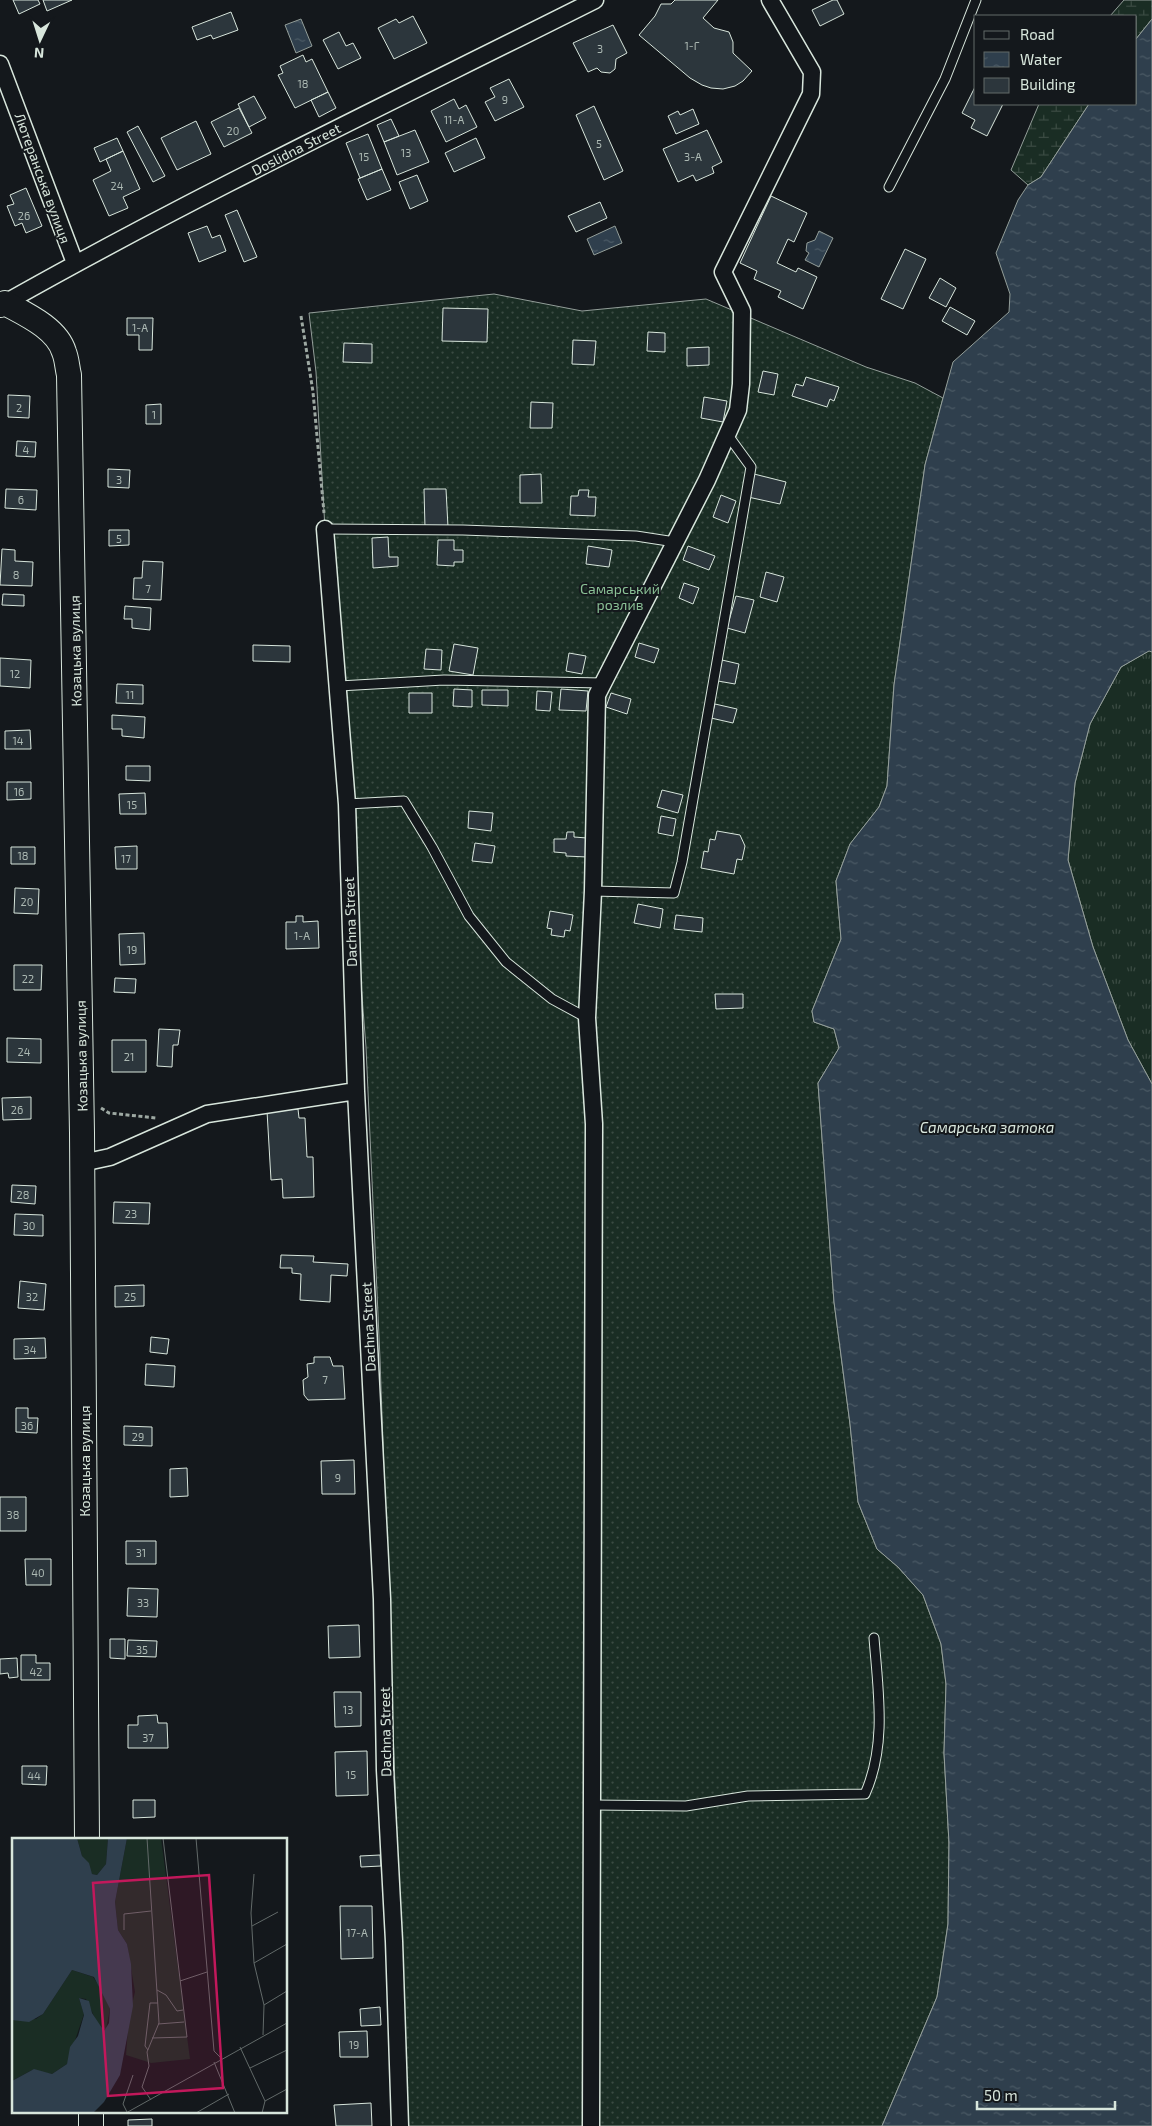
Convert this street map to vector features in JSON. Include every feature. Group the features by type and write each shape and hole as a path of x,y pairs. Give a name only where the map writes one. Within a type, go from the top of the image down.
{"street":[{"name":"Doslidna Street","path":"3,304 74,263 252,171 595,0"},
{"path":"590,2126 593,1805 594,1124 587,1018 593,891 597,695 675,542 738,410 742,311 723,272 811,94 812,72 770,0"},
{"name":"Лютеранська вулиця","path":"0,64 74,263"},
{"name":"Козацька вулиця","path":"3,304 32,318 52,333 64,350 69,375 82,1163 87,1838"},
{"name":"Dachna Street","path":"325,529 347,804 356,1091 382,1599 385,1770 394,1941 400,2126"},
{"path":"82,1163 110,1157 207,1114 356,1091"}],"lane":[{"path":"889,187 945,79 976,0"},
{"path":"593,891 674,893 682,862 750,467 727,434"},
{"path":"325,529 463,530 626,536 675,542"},
{"path":"339,686 444,680 603,683"},
{"path":"347,804 404,801 432,847 468,916 506,962 552,999 587,1018"},
{"path":"593,1805 686,1806 748,1796 865,1794 872,1779 881,1717 874,1638"}],"path":[{"path":"301,316 313,392 325,529"},
{"path":"81,1092 109,1113 156,1118 179,1125"}],"green space":[{"path":"1124,0 1152,0 1152,19 1137,38 1137,15 1111,15"},
{"path":"1039,105 1088,105 1041,177 1028,185 1011,170"},
{"name":"Самарський розлив","path":"494,294 582,311 706,299 866,367 915,383 943,398 925,465 894,685 887,786 879,807 850,844 836,881 841,939 812,1011 814,1022 834,1029 839,1048 818,1083 834,1302 858,1502 877,1549 898,1567 923,1595 941,1644 946,1684 944,1753 949,1843 948,1924 937,1997 882,2126 407,2126 380,1359 366,1047 325,529 316,372 309,313"},
{"path":"1150,650 1152,652 1152,1084 1128,1040 1093,947 1068,860 1075,783 1090,724 1121,667"}],"water":[{"path":"301,19 312,46 296,53 285,25"},
{"name":"Самарська затока","path":"1152,19 1152,652 1149,651 1121,667 1090,724 1075,783 1068,860 1093,947 1128,1040 1152,1084 1152,2126 882,2126 937,1997 948,1924 949,1843 944,1753 946,1684 941,1644 923,1595 898,1567 877,1549 858,1502 834,1302 818,1083 839,1048 834,1029 814,1022 812,1011 841,939 836,881 850,844 879,807 887,786 894,685 925,465 953,362 1009,312 1010,294 996,253 1018,200 1028,185 1041,177 1088,105 1137,105 1137,38"},
{"path":"615,226 622,243 594,255 587,239"},
{"path":"819,231 833,238 819,267 805,260 809,253 806,251 807,243 815,240"}],"building":[{"path":"13,0 38,0 40,4 19,14"},
{"path":"43,0 72,0 47,11"},
{"path":"675,0 718,0 703,18 714,28 729,32 733,42 733,53 752,71 743,81 735,86 723,89 702,85 690,78 639,35 655,16 661,4 671,4"},
{"path":"837,0 844,14 820,26 812,10"},
{"path":"231,12 238,30 213,39 211,35 197,40 192,27"},
{"path":"413,16 427,43 394,59 378,28 396,19 399,23"},
{"path":"613,25 627,53 616,59 615,69 610,73 601,72 597,68 588,72 573,43"},
{"path":"339,32 346,46 353,43 361,58 338,69 323,40"},
{"path":"303,55 306,62 312,59 328,92 295,108 278,75 283,73 280,66"},
{"path":"509,79 524,107 495,121 485,102 495,97 490,88"},
{"path":"974,89 974,105 1002,105 987,136 971,128 975,120 962,113"},
{"path":"328,92 336,108 319,117 311,100"},
{"path":"254,96 266,118 249,127 238,104"},
{"path":"454,99 459,109 466,105 477,127 446,142 431,111"},
{"path":"594,106 623,171 604,180 576,115"},
{"path":"239,108 252,133 224,147 211,122"},
{"path":"693,109 699,124 676,134 668,116 678,111 680,115"},
{"path":"391,119 399,136 384,142 377,125"},
{"path":"196,121 211,154 177,170 161,138"},
{"path":"138,126 165,176 153,182 127,132"},
{"path":"415,130 429,162 397,175 384,142"},
{"path":"707,130 722,162 712,167 714,173 696,181 693,175 678,182 663,149"},
{"path":"368,134 382,169 360,178 346,143"},
{"path":"117,138 123,151 100,162 94,148"},
{"path":"476,138 485,158 454,172 445,153"},
{"path":"123,151 140,189 123,197 128,208 109,216 93,180 111,171 106,159"},
{"path":"382,169 391,190 367,200 358,179"},
{"path":"417,175 428,201 410,209 399,182"},
{"path":"26,188 42,226 26,233 22,223 15,226 7,206 14,204 10,195"},
{"path":"771,196 807,213 794,242 788,239 777,263 796,272 798,268 817,277 803,309 778,297 781,291 754,279 757,271 740,263"},
{"path":"600,202 607,218 576,232 568,216"},
{"path":"237,210 257,257 244,262 225,215"},
{"path":"207,226 212,238 220,235 226,251 199,262 188,233"},
{"path":"905,249 926,259 903,309 881,299"},
{"path":"940,278 956,288 946,307 929,298"},
{"path":"950,307 975,321 967,335 942,321"},
{"path":"443,308 488,309 487,342 442,341"},
{"path":"127,318 153,318 152,350 139,350 139,335 127,335"},
{"path":"648,332 665,333 665,352 647,351"},
{"path":"573,340 596,341 594,365 572,364"},
{"path":"344,343 372,344 372,363 343,362"},
{"path":"709,347 709,365 687,366 687,348"},
{"path":"763,371 778,374 774,395 758,392"},
{"path":"806,377 839,387 834,401 830,399 827,407 792,396 796,384 803,386"},
{"path":"8,395 30,396 29,418 8,417"},
{"path":"704,397 727,401 723,422 701,418"},
{"path":"531,402 553,403 552,428 530,428"},
{"path":"161,404 161,424 146,424 146,405"},
{"path":"17,441 36,442 35,457 16,456"},
{"path":"108,469 130,470 129,488 108,487"},
{"path":"541,474 542,503 520,503 520,475"},
{"path":"754,474 786,482 780,504 748,497"},
{"path":"6,489 37,490 36,510 5,508"},
{"path":"424,489 446,489 448,527 425,528"},
{"path":"579,490 589,490 588,497 596,497 595,516 570,515 571,496 578,496"},
{"path":"721,495 736,501 728,523 713,517"},
{"path":"109,530 129,530 129,545 109,546"},
{"path":"388,537 389,557 398,557 398,566 373,568 372,538"},
{"path":"438,540 454,540 454,550 463,550 463,562 454,562 454,566 437,565"},
{"path":"588,546 612,550 609,567 586,564"},
{"path":"688,546 715,556 709,570 683,560"},
{"path":"2,549 15,550 15,561 33,562 32,586 0,585"},
{"path":"143,561 163,562 161,600 133,599 134,578 142,578"},
{"path":"766,572 784,577 777,602 760,597"},
{"path":"684,583 699,588 693,604 679,598"},
{"path":"3,594 24,595 24,606 2,605"},
{"path":"736,596 754,600 745,633 727,628"},
{"path":"125,606 151,608 150,630 132,628 132,619 124,619"},
{"path":"639,643 659,649 654,663 635,657"},
{"path":"454,644 478,648 473,675 449,671"},
{"path":"253,645 290,646 290,662 253,661"},
{"path":"426,649 442,650 441,670 424,669"},
{"path":"569,653 586,656 582,674 566,671"},
{"path":"0,658 31,660 30,688 0,686"},
{"path":"722,660 739,664 735,684 718,681"},
{"path":"117,684 143,685 143,704 116,703"},
{"path":"454,689 472,690 472,707 453,706"},
{"path":"561,689 588,691 586,711 559,710"},
{"path":"482,690 508,690 508,706 482,705"},
{"path":"537,691 552,692 550,711 536,710"},
{"path":"409,693 432,693 432,713 409,713"},
{"path":"611,693 631,699 627,714 606,707"},
{"path":"715,704 737,709 733,723 711,718"},
{"path":"112,715 145,717 144,738 122,736 122,729 112,729"},
{"path":"30,730 31,749 5,749 5,731"},
{"path":"126,766 150,766 150,781 126,780"},
{"path":"7,782 31,782 31,799 7,800"},
{"path":"662,790 683,795 678,813 657,807"},
{"path":"145,793 146,814 120,814 119,794"},
{"path":"469,811 493,813 491,831 468,828"},
{"path":"661,816 676,819 673,836 658,833"},
{"path":"717,831 740,835 745,846 742,860 737,859 734,874 701,868 704,851 708,852 710,839 715,840"},
{"path":"567,832 574,832 574,837 587,838 587,857 566,856 566,853 554,852 554,839 566,839"},
{"path":"475,843 495,846 492,863 472,861"},
{"path":"137,846 137,869 116,869 115,847"},
{"path":"11,847 35,847 35,864 11,864"},
{"path":"15,888 39,889 38,914 14,913"},
{"path":"638,904 663,909 660,928 634,923"},
{"path":"550,911 573,915 570,931 565,930 564,937 551,935 552,929 547,928"},
{"path":"676,915 703,918 702,932 674,929"},
{"path":"296,916 303,916 303,922 318,921 319,948 286,949 286,922 296,922"},
{"path":"144,933 145,964 120,965 119,934"},
{"path":"14,965 42,965 41,990 14,990"},
{"path":"115,978 136,979 135,993 114,992"},
{"path":"715,994 743,994 743,1008 716,1009"},
{"path":"159,1029 180,1030 178,1045 173,1045 172,1067 157,1066"},
{"path":"7,1038 41,1039 41,1063 7,1062"},
{"path":"112,1040 146,1040 146,1072 112,1072"},
{"path":"31,1097 31,1119 3,1120 2,1098"},
{"path":"298,1109 299,1118 305,1118 307,1157 313,1157 314,1197 283,1198 282,1179 271,1180 267,1111"},
{"path":"12,1185 36,1186 35,1204 11,1202"},
{"path":"114,1202 150,1203 149,1224 113,1223"},
{"path":"15,1214 43,1215 43,1236 14,1235"},
{"path":"281,1255 314,1256 313,1262 348,1264 347,1276 331,1275 330,1302 300,1300 301,1274 292,1273 292,1268 280,1268"},
{"path":"20,1281 46,1284 44,1310 18,1308"},
{"path":"144,1285 144,1306 115,1307 115,1286"},
{"path":"151,1337 169,1339 167,1354 150,1352"},
{"path":"45,1338 46,1358 14,1359 14,1339"},
{"path":"314,1357 330,1357 333,1366 343,1366 345,1399 308,1400 304,1395 303,1380 308,1377 307,1364 314,1363"},
{"path":"146,1364 175,1366 174,1387 145,1385"},
{"path":"16,1408 28,1408 28,1418 38,1418 37,1433 16,1432"},
{"path":"124,1426 152,1427 152,1446 124,1445"},
{"path":"354,1460 355,1494 322,1494 321,1461"},
{"path":"187,1468 188,1496 170,1497 170,1469"},
{"path":"0,1497 26,1497 26,1531 0,1531"},
{"path":"126,1541 156,1541 156,1564 126,1564"},
{"path":"25,1559 51,1559 51,1585 26,1585"},
{"path":"128,1588 158,1589 157,1617 127,1616"},
{"path":"359,1625 360,1657 329,1658 328,1626"},
{"path":"110,1639 125,1639 125,1659 110,1658"},
{"path":"128,1640 157,1641 156,1657 127,1656"},
{"path":"21,1655 36,1655 36,1663 50,1663 50,1680 21,1680"},
{"path":"17,1658 18,1677 9,1678 8,1673 0,1674 0,1659"},
{"path":"334,1692 361,1692 361,1726 335,1727"},
{"path":"157,1715 158,1723 167,1723 168,1748 128,1748 128,1725 138,1725 138,1716"},
{"path":"367,1751 368,1795 336,1796 335,1752"},
{"path":"22,1766 47,1766 46,1785 22,1784"},
{"path":"133,1800 155,1800 155,1817 133,1818"},
{"path":"380,1855 381,1866 361,1867 360,1856"},
{"path":"340,1906 372,1906 373,1958 341,1959"},
{"path":"380,2007 381,2025 361,2026 360,2009"},
{"path":"367,2031 368,2057 340,2057 339,2032"},
{"path":"371,2103 372,2126 336,2126 334,2105"},
{"path":"152,2119 152,2126 128,2126 128,2120"}]}
